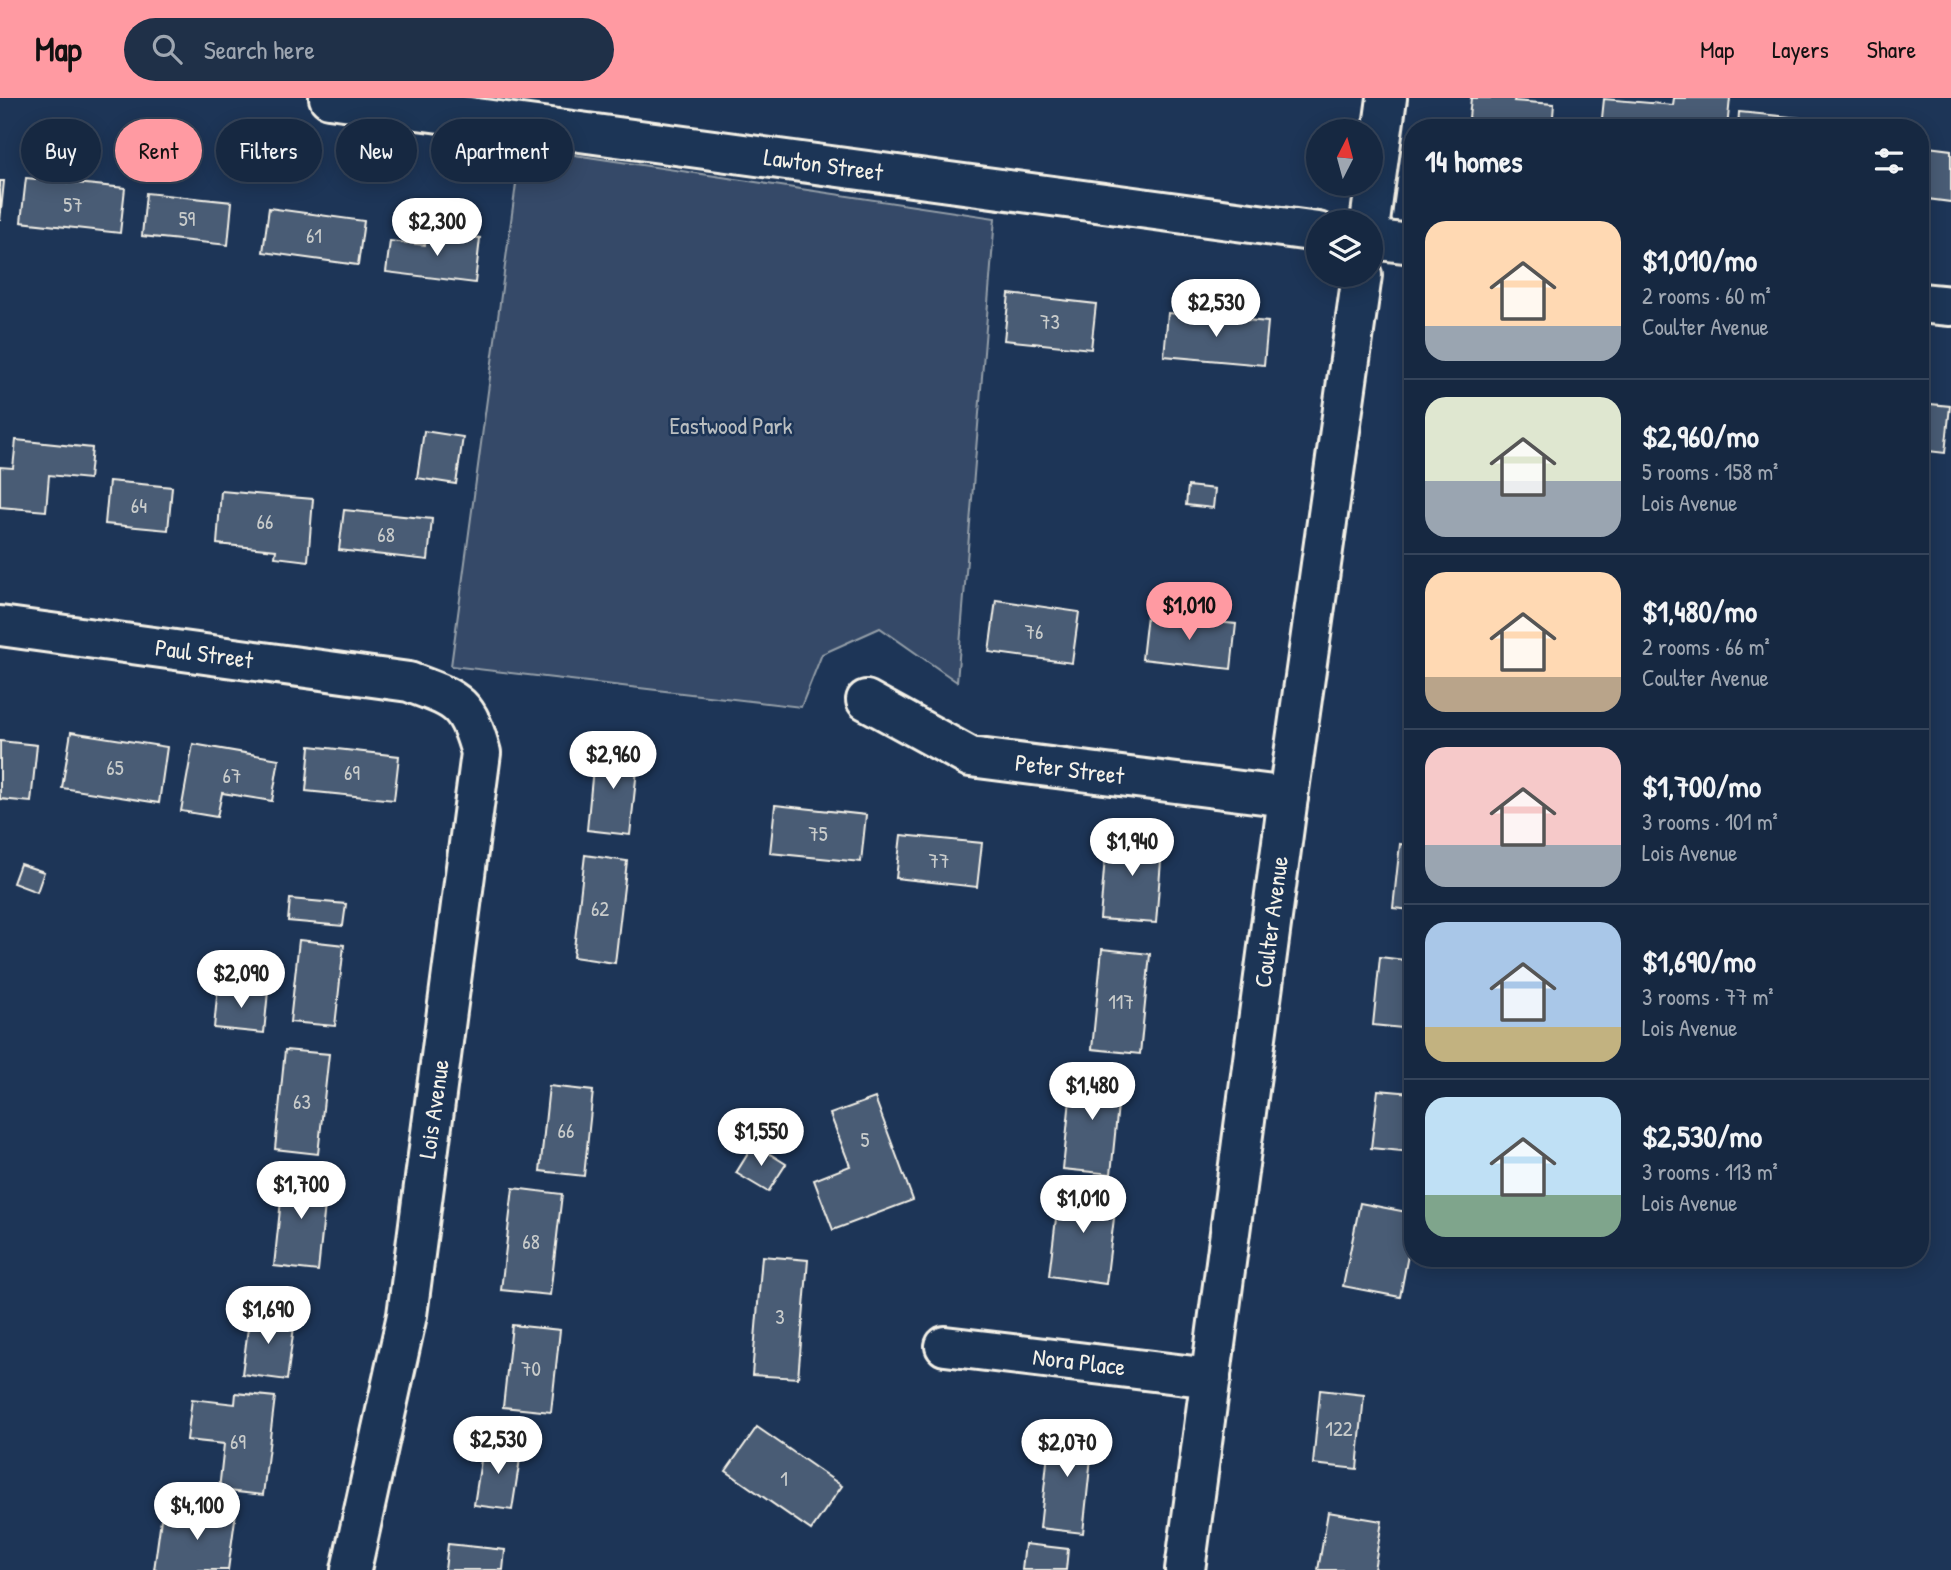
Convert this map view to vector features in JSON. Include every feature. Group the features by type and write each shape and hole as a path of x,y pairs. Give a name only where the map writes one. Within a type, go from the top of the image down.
{"street":[{"name":"Lawton Street","path":"329,98 1306,230"},
{"path":"1372,210 1387,98"},
{"path":"1383,241 1404,243"},
{"name":"Coulter Avenue","path":"1185,1570 1288,797 1360,287"},
{"path":"1929,304 1951,306"},
{"name":"Paul Street","path":"0,626 409,682"},
{"name":"Lois Avenue","path":"351,1570 407,1315 481,753 474,729 461,705 438,692 409,682"},
{"name":"Peter Street","path":"866,700 970,757 1288,797"},
{"name":"Nora Place","path":"945,1346 1210,1378"}],"green space":[{"name":"Eastwood Park","path":"573,155 995,218 957,682 880,628 822,654 801,707 451,666 516,182 573,182"}],"building":[{"path":"1471,98 1515,98 1514,101 1554,104 1553,119 1469,119"},
{"path":"1674,98 1730,98 1728,119 1602,119 1604,99 1673,105"},
{"path":"1739,112 1811,119 1739,119"},
{"path":"1929,147 1951,150 1951,202 1929,199"},
{"path":"0,181 4,181 0,221"},
{"path":"26,182 66,182 125,188 120,233 21,222"},
{"path":"146,193 232,202 228,245 142,236"},
{"path":"269,208 364,221 358,265 263,252"},
{"path":"426,232 480,238 475,283 386,272 390,241 425,245"},
{"path":"1009,294 1096,304 1091,349 1004,340"},
{"path":"1168,313 1268,322 1264,365 1164,356"},
{"path":"1929,404 1950,406 1945,453 1929,451"},
{"path":"424,431 463,437 456,484 417,478"},
{"path":"16,440 92,448 89,479 49,475 46,511 0,507 0,467 13,468"},
{"path":"109,481 172,487 168,530 105,524"},
{"path":"1188,486 1215,489 1213,508 1186,505"},
{"path":"221,491 313,499 308,561 275,557 276,550 217,544"},
{"path":"344,510 432,519 428,560 339,550"},
{"path":"996,600 1079,612 1072,663 989,652"},
{"path":"1147,615 1236,624 1231,669 1142,659"},
{"path":"71,732 167,747 159,803 62,788"},
{"path":"0,741 37,745 31,802 0,799"},
{"path":"193,744 279,759 272,801 222,793 217,817 181,811"},
{"path":"310,746 399,756 394,800 306,791"},
{"path":"595,747 639,751 630,835 587,830"},
{"path":"775,805 866,815 861,862 770,853"},
{"path":"1107,832 1163,836 1156,923 1100,919"},
{"path":"901,835 982,843 977,887 896,878"},
{"path":"1400,844 1404,845 1404,909 1393,908"},
{"path":"585,855 627,861 615,963 573,957"},
{"path":"20,864 44,872 37,892 13,883"},
{"path":"290,899 346,904 343,926 288,921"},
{"path":"299,940 344,945 335,1026 290,1022"},
{"path":"1102,949 1150,954 1140,1054 1092,1049"},
{"path":"1380,957 1404,960 1404,1028 1373,1025"},
{"path":"218,986 268,991 264,1033 214,1028"},
{"path":"285,1050 329,1054 318,1154 275,1149"},
{"path":"1073,1069 1121,1075 1111,1174 1063,1169"},
{"path":"549,1086 593,1091 584,1176 540,1171"},
{"path":"1378,1090 1404,1092 1404,1151 1371,1148"},
{"path":"875,1098 913,1200 833,1230 814,1180 850,1166 830,1114"},
{"path":"754,1144 786,1164 768,1192 736,1173"},
{"path":"284,1172 328,1176 318,1271 274,1266"},
{"path":"1060,1186 1117,1193 1106,1284 1049,1276"},
{"path":"513,1188 562,1194 550,1295 501,1290"},
{"path":"1360,1203 1404,1211 1406,1267 1400,1297 1343,1286"},
{"path":"762,1256 808,1260 798,1378 752,1375"},
{"path":"250,1313 295,1319 287,1380 242,1374"},
{"path":"512,1325 560,1330 551,1412 503,1407"},
{"path":"1320,1390 1364,1395 1357,1469 1313,1464"},
{"path":"236,1393 275,1397 263,1495 219,1490 224,1444 187,1440 192,1399 235,1404"},
{"path":"1051,1424 1094,1429 1083,1533 1040,1528"},
{"path":"757,1427 842,1486 811,1530 726,1471"},
{"path":"484,1441 522,1446 512,1510 474,1505"},
{"path":"193,1506 236,1512 228,1570 154,1570 161,1519 190,1523"},
{"path":"1328,1512 1382,1521 1374,1570 1318,1570"},
{"path":"448,1544 505,1550 503,1570 445,1570"},
{"path":"1025,1544 1068,1549 1066,1570 1022,1570"}]}
